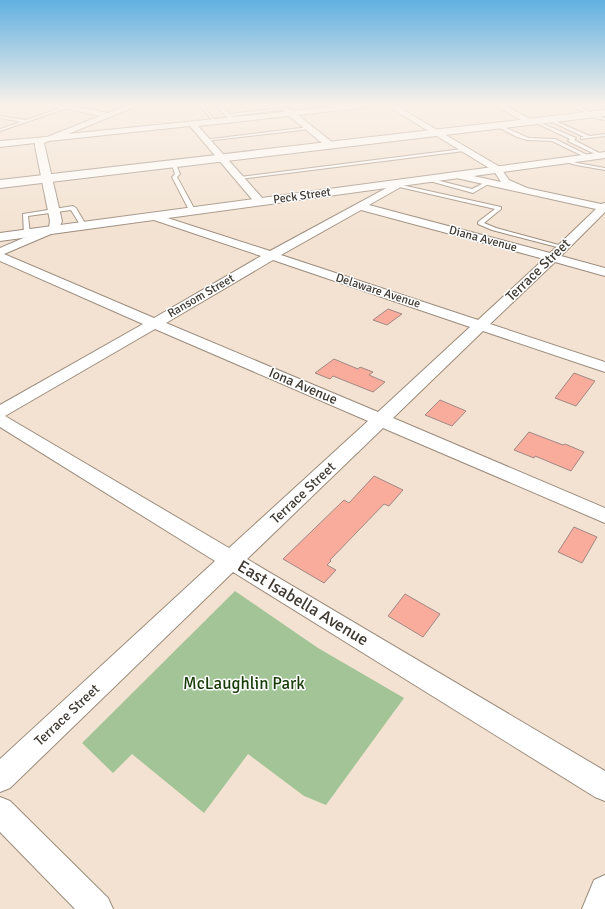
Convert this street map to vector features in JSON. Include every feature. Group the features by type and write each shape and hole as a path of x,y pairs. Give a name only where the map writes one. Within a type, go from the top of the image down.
{"street":[{"path":"0,252 54,229 56,221 39,147"},
{"path":"212,147 260,202"},
{"path":"0,184 310,147"},
{"path":"458,147 496,169 506,182 526,191"},
{"name":"Peck Street","path":"0,237 192,210 400,184 496,169 603,155"},
{"path":"454,175 605,207"},
{"name":"Ransom Street","path":"0,412 271,256 400,184"},
{"name":"Diana Avenue","path":"360,206 557,252 605,272"},
{"name":"Terrace Street","path":"0,778 605,207"},
{"name":"Delaware Avenue","path":"152,216 605,367"},
{"name":"Iona Avenue","path":"0,257 605,516"},
{"name":"East Isabella Avenue","path":"0,420 605,787"},
{"path":"0,811 97,909"},
{"path":"598,909 605,891"}],"lane":[{"path":"568,147 588,157"},
{"path":"587,147 603,155"},
{"path":"240,178 462,150"},
{"path":"565,160 576,164 605,169"},
{"path":"173,163 178,174 174,177 192,210"},
{"path":"428,179 473,191 488,183"},
{"path":"400,184 499,208 480,223 557,252"},
{"path":"27,234 25,215 73,208 83,225"}],"green space":[{"name":"McLaughlin Park","path":"235,591 318,648 404,698 326,805 304,796 248,754 204,813 132,754 113,773 82,743"}],"building":[{"path":"388,309 402,314 387,325 373,320"},
{"path":"334,359 358,369 360,367 373,372 369,375 385,382 373,392 333,376 330,379 315,373"},
{"path":"574,373 595,381 576,406 555,398"},
{"path":"440,400 466,411 452,426 425,415"},
{"path":"529,432 584,452 571,471 535,456 534,458 514,450"},
{"path":"374,476 403,490 389,506 384,504 330,560 331,561 327,565 336,570 324,583 283,559 344,500 349,503"},
{"path":"574,527 597,537 582,563 558,552"},
{"path":"405,594 440,614 423,637 388,616"}]}
